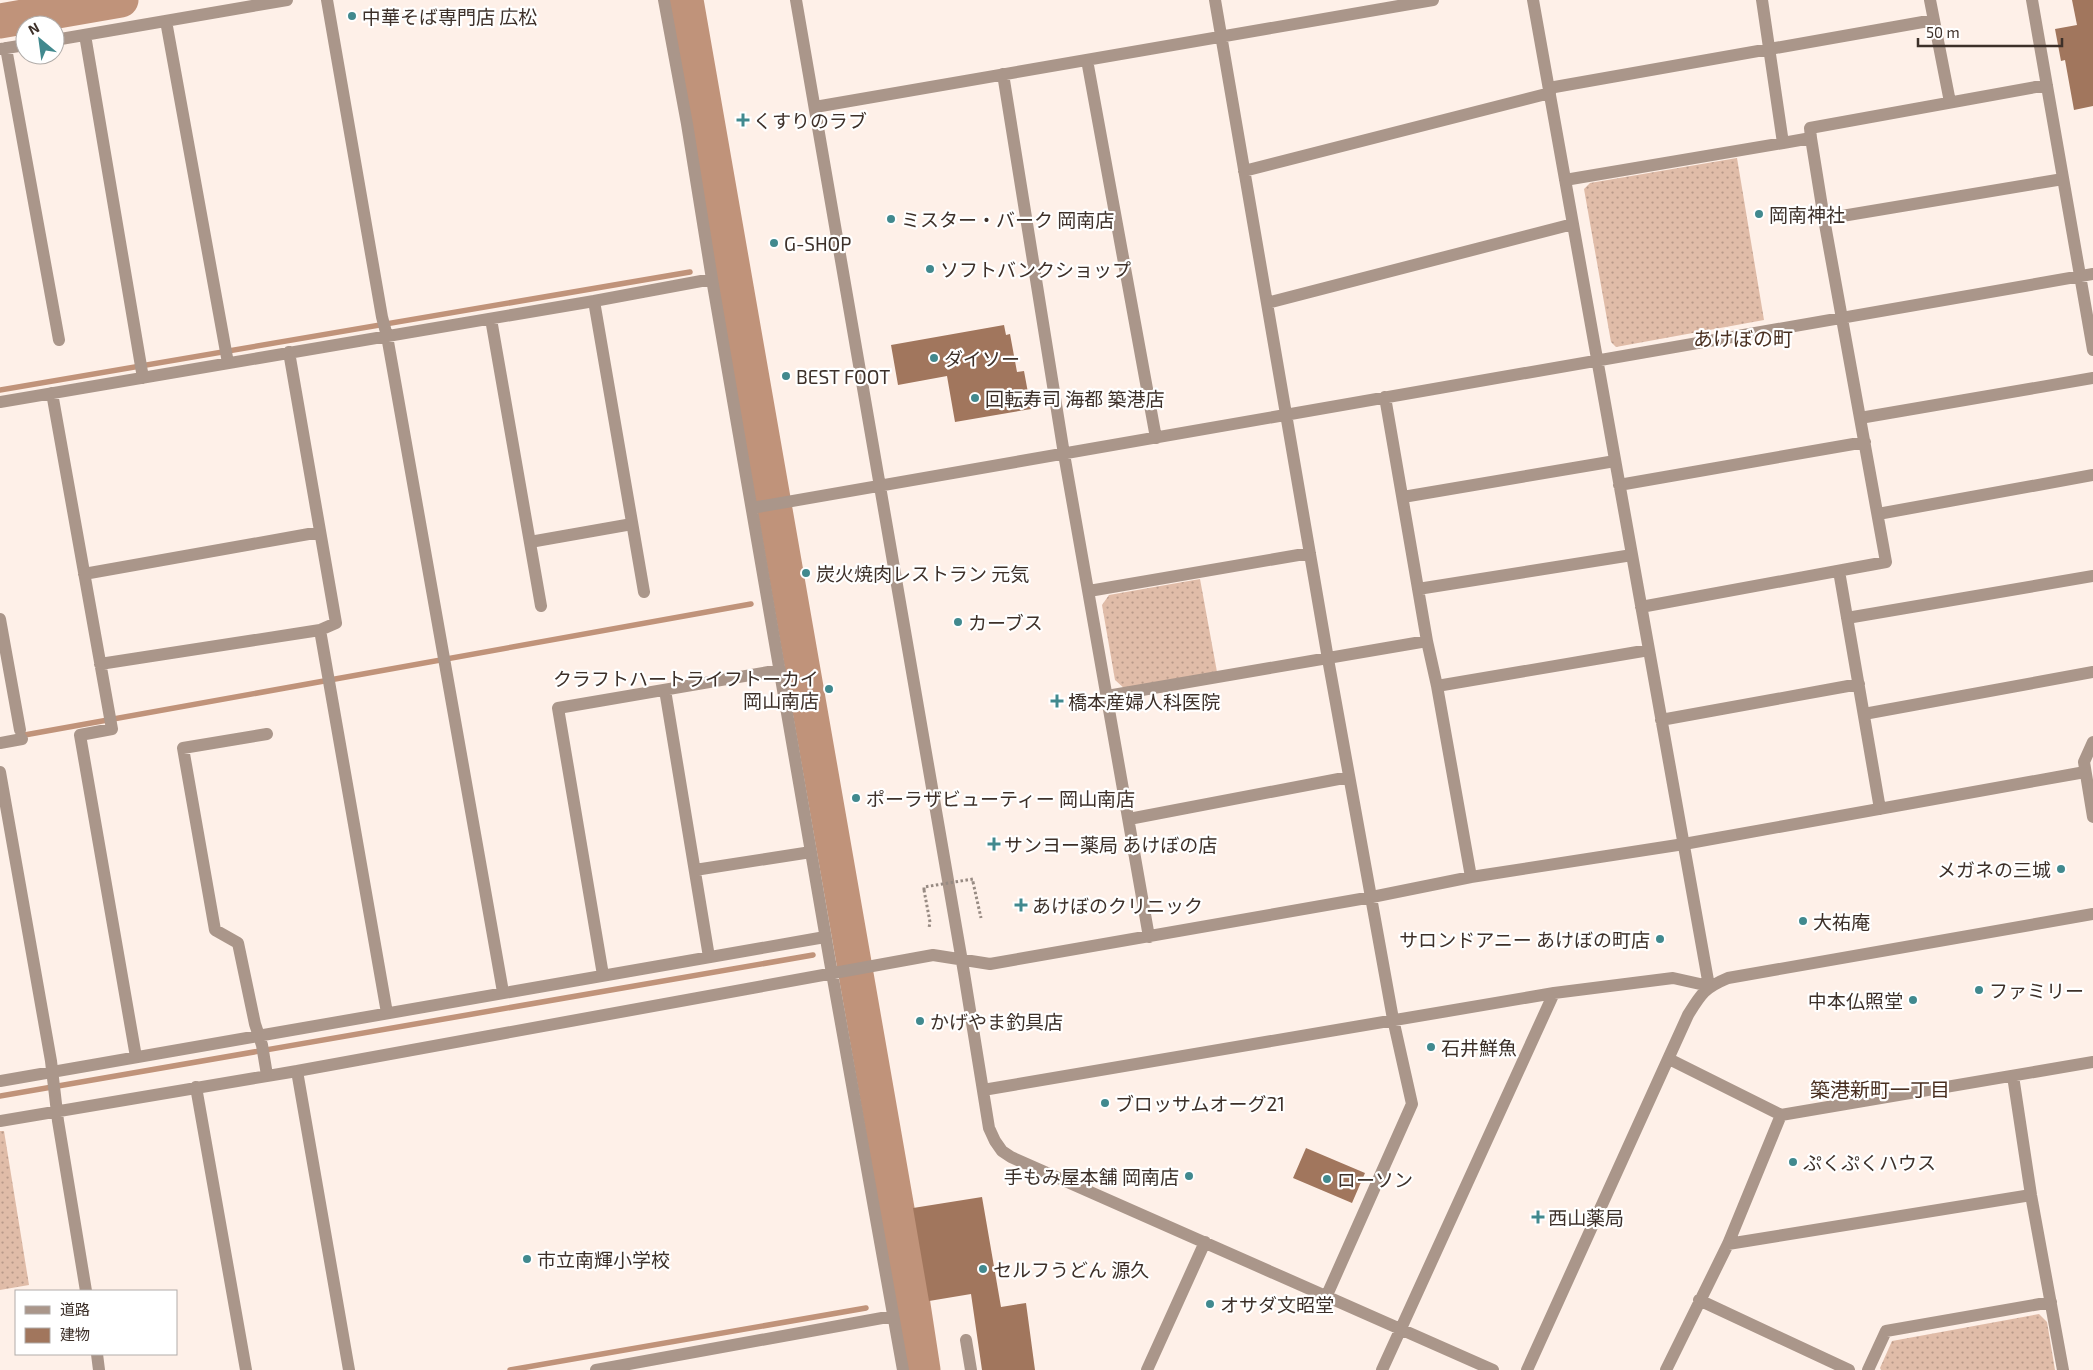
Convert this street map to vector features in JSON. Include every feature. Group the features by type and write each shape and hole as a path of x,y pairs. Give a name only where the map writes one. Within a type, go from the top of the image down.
{"street":[{"path":"65,38 166,21 244,4 286,0"},
{"path":"327,0 503,992"},
{"path":"664,0 687,124 826,937 838,972 902,1370"},
{"path":"796,0 983,1090 990,1128 995,1141 1002,1151 1011,1157 1327,1295 1493,1370"},
{"path":"1214,0 1349,777 1393,1019 1412,1104 1327,1295"},
{"path":"815,107 1433,0"},
{"path":"1533,0 1709,986"},
{"path":"1762,0 1783,143"},
{"path":"1930,0 1950,102"},
{"path":"2032,0 2093,350"},
{"path":"1244,171 1549,90 1769,48 1934,20"},
{"path":"166,21 228,360"},
{"path":"85,35 141,370"},
{"path":"3,49 58,340"},
{"path":"1087,60 1156,438"},
{"path":"1003,74 1064,454 1149,936"},
{"path":"1641,607 1886,562 1824,219 1810,128 2047,84"},
{"path":"1565,180 1811,138"},
{"path":"1824,219 2063,179"},
{"path":"1267,303 1573,224"},
{"path":"752,508 2093,274"},
{"path":"0,402 52,393 141,370 289,352 385,327 491,318 712,279"},
{"path":"594,301 644,592"},
{"path":"491,318 541,606"},
{"path":"100,664 320,630 336,623 289,352"},
{"path":"1860,418 2093,378"},
{"path":"52,393 112,730 80,735 136,1058"},
{"path":"1385,397 1427,641 1437,686 1471,877"},
{"path":"1619,484 1865,442"},
{"path":"1402,497 1615,461"},
{"path":"1878,514 2093,475"},
{"path":"530,542 632,524"},
{"path":"84,574 320,532"},
{"path":"1089,591 1310,553"},
{"path":"1418,589 1632,555"},
{"path":"1839,571 1880,809"},
{"path":"1847,618 2093,576"},
{"path":"0,618 21,734 0,743"},
{"path":"320,630 387,1013"},
{"path":"1107,696 1427,641"},
{"path":"1437,686 1649,650"},
{"path":"603,975 558,708 780,670"},
{"path":"1864,714 2093,672"},
{"path":"1661,720 1859,684"},
{"path":"665,690 710,957"},
{"path":"267,734 183,748 215,930 238,942 267,1075"},
{"path":"2093,742 2084,762 2093,817"},
{"path":"0,772 54,1083 86,1290"},
{"path":"0,1121 196,1086 297,1071 861,967 933,955 990,964 1372,897 1471,877 1684,844 2085,772"},
{"path":"1129,819 1349,777"},
{"path":"695,870 811,852"},
{"path":"1526,1370 1688,1015 1709,986 1728,978 2093,914"},
{"path":"0,1082 54,1083 136,1058 262,1046 387,1013 826,937"},
{"path":"983,1090 1554,993 1673,978 1709,986"},
{"path":"1382,1370 1554,993"},
{"path":"1669,1060 1781,1115 2093,1062"},
{"path":"297,1071 349,1370"},
{"path":"2013,1076 2063,1370"},
{"path":"196,1086 246,1370"},
{"path":"1666,1370 1728,1244 1781,1115"},
{"path":"1728,1244 2032,1196"},
{"path":"1147,1370 1205,1242"},
{"path":"1700,1300 1849,1370"},
{"path":"1868,1370 1886,1331 2050,1302"},
{"path":"596,1370 627,1368 893,1316"},
{"path":"966,1340 971,1370"},
{"path":"97,1355 100,1370"}],"path":[{"path":"929,928 930,922 924,887 973,879 979,913 982,918"}],"shaded area":[{"path":"1737,158 1764,320 1616,347 1611,342 1584,189 1590,183"},
{"path":"1200,579 1217,672 1125,689 1115,680 1102,605 1109,595"},
{"path":"0,1131 4,1131 29,1285 0,1290"},
{"path":"2039,1314 2047,1322 2055,1370 1881,1370 1880,1368 1892,1341"}],"building":[{"path":"2072,0 2093,0 2093,106 2074,110 2065,60 2061,61 2055,29 2077,25"},
{"path":"1004,325 1006,335 1010,334 1017,372 1024,371 1031,409 955,422 947,376 898,385 891,345"},
{"path":"1306,1148 1365,1173 1352,1203 1293,1178"},
{"path":"982,1197 1001,1307 1026,1303 1035,1370 982,1370 971,1294 929,1301 913,1208"}],"waterway":[{"path":"0,21 121,0"},
{"path":"686,0 908,1272 923,1370"},
{"path":"721,267 732,265"},
{"path":"0,390 690,272"},
{"path":"783,598 791,597"},
{"path":"19,736 751,604"},
{"path":"846,949 851,948"},
{"path":"0,1096 813,955"},
{"path":"907,1301 913,1300"},
{"path":"510,1370 866,1308"}],"place":[{"name":"中華そば専門店 広松","path":"352,16"},
{"name":"くすりのラブ","path":"743,120"},
{"name":"岡南神社","path":"1759,214"},
{"name":"ミスター・バーク 岡南店","path":"891,219"},
{"name":"G-SHOP","path":"774,243"},
{"name":"ソフトバンクショップ","path":"930,269"},
{"name":"ダイソー","path":"934,358"},
{"name":"BEST FOOT","path":"786,376"},
{"name":"回転寿司 海都 築港店","path":"975,398"},
{"name":"炭火焼肉レストラン 元気","path":"806,573"},
{"name":"カーブス","path":"958,622"},
{"name":"クラフトハートライフトーカイ 岡山南店","path":"829,689"},
{"name":"橋本産婦人科医院","path":"1057,701"},
{"name":"ポーラザビューティー 岡山南店","path":"856,798"},
{"name":"サンヨー薬局 あけぼの店","path":"994,844"},
{"name":"メガネの三城","path":"2061,869"},
{"name":"あけぼのクリニック","path":"1021,905"},
{"name":"大祐庵","path":"1803,921"},
{"name":"サロンドアニー あけぼの町店","path":"1660,939"},
{"name":"ファミリー","path":"1979,990"},
{"name":"中本仏照堂","path":"1913,1000"},
{"name":"かげやま釣具店","path":"920,1021"},
{"name":"石井鮮魚","path":"1431,1047"},
{"name":"ブロッサムオーグ21","path":"1105,1103"},
{"name":"ぷくぷくハウス","path":"1793,1162"},
{"name":"手もみ屋本舗 岡南店","path":"1189,1176"},
{"name":"ローソン","path":"1327,1179"},
{"name":"西山薬局","path":"1538,1217"},
{"name":"市立南輝小学校","path":"527,1259"},
{"name":"セルフうどん 源久","path":"983,1269"},
{"name":"オサダ文昭堂","path":"1210,1304"}],"district":[{"name":"あけぼの町","path":"1743,338"},
{"name":"築港新町一丁目","path":"1880,1089"}]}
